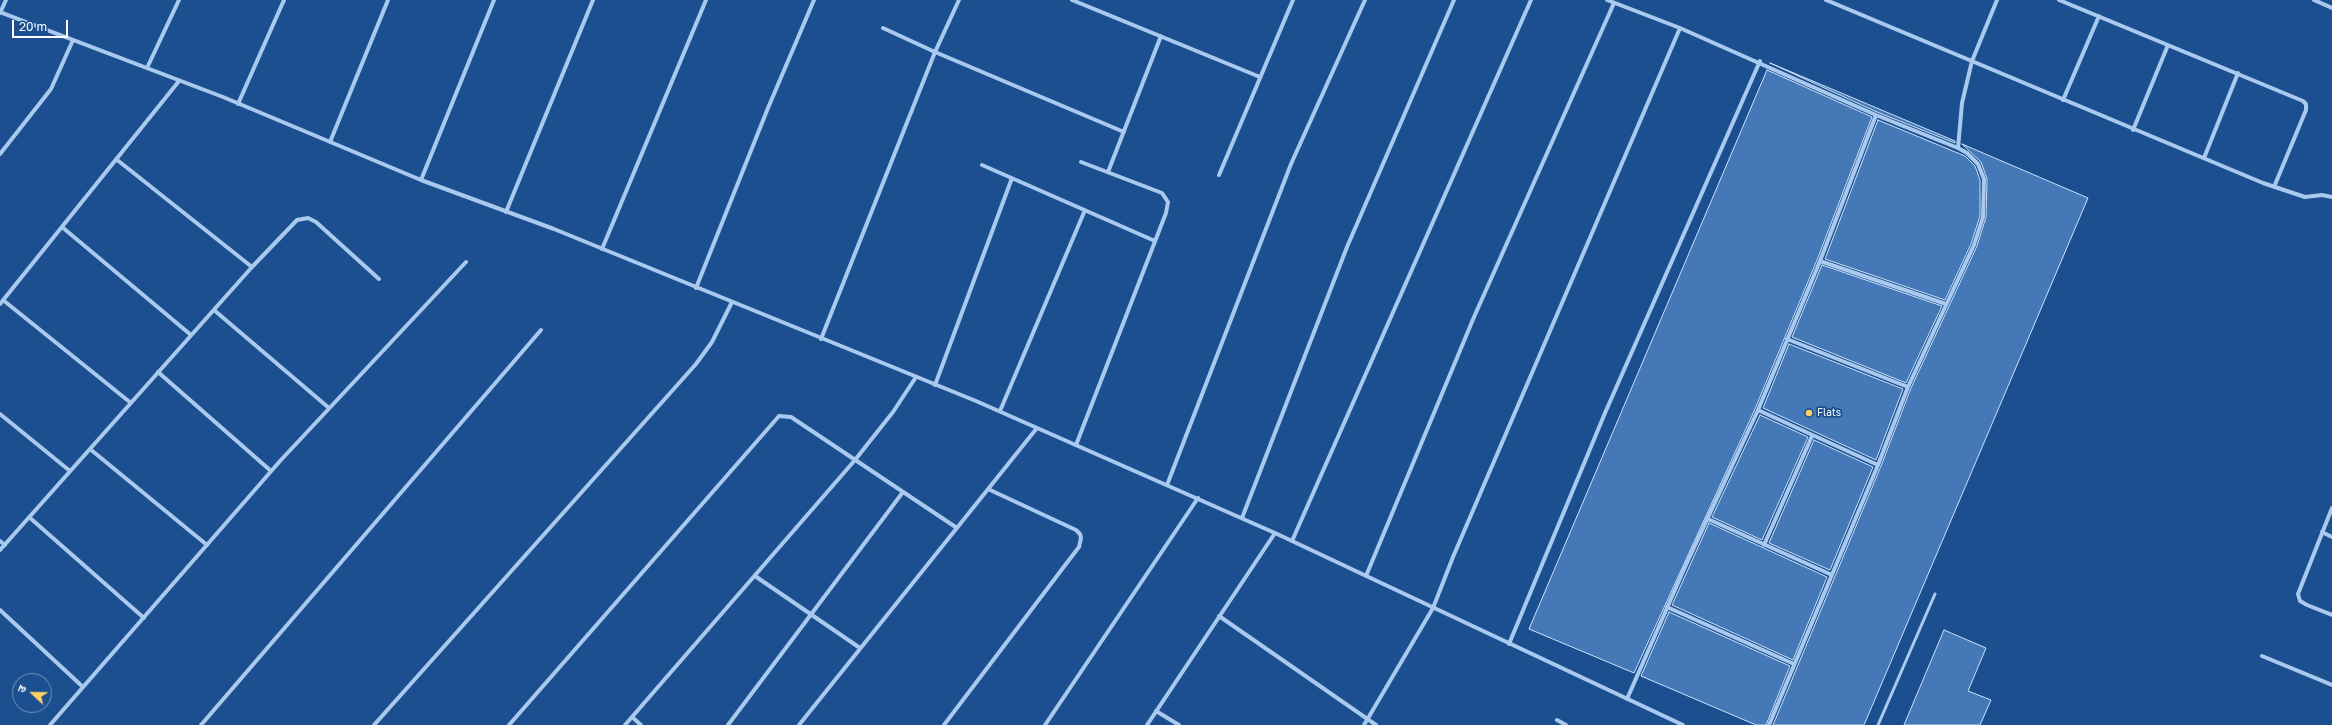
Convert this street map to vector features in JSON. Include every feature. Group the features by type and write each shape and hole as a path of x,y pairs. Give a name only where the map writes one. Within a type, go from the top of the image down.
{"street":[{"path":"6,0 0,13 179,80 421,180 602,249 1000,412 1275,533 1683,725"},
{"path":"147,68 178,0"},
{"path":"238,104 284,0"},
{"path":"330,142 388,0"},
{"path":"421,180 494,0"},
{"path":"506,212 593,0"},
{"path":"602,249 706,0"},
{"path":"696,288 768,108 814,0"},
{"path":"821,339 934,52 960,0"},
{"path":"1072,0 1260,77"},
{"path":"1219,175 1293,0"},
{"path":"1167,485 1291,164 1365,0"},
{"path":"1242,518 1347,247 1454,0"},
{"path":"1292,541 1531,0"},
{"path":"1607,0 1760,61 1876,115 1958,148 1978,164 1984,179 1984,217 1974,245 1908,386 1878,465 1769,725"},
{"path":"1826,0 1972,60 2133,130 2274,187 2305,197 2322,195 2332,197"},
{"path":"1958,148 1962,103 1972,60 1997,0"},
{"path":"2059,0 2238,73 2306,104 2306,110 2274,187"},
{"path":"2314,0 2332,8"},
{"path":"1366,576 1474,317 1614,3"},
{"path":"2063,100 2099,16"},
{"path":"884,28 934,52 1124,132"},
{"path":"1364,725 1433,608 1680,28"},
{"path":"1108,172 1161,36"},
{"path":"0,154 51,89 73,40"},
{"path":"2133,130 2168,45"},
{"path":"1509,644 1605,413 1760,61"},
{"path":"2204,158 2238,73"},
{"path":"131,403 1,302 179,80"},
{"path":"1627,699 1667,607 1758,410 1820,261 1876,115"},
{"path":"116,159 252,267"},
{"path":"1076,445 1166,213 1168,202 1166,196 1081,162"},
{"path":"982,165 1155,241"},
{"path":"935,385 1012,178"},
{"path":"1000,412 1085,210"},
{"path":"0,550 252,267 297,220 308,218 316,222 379,279"},
{"path":"62,227 191,335"},
{"path":"1820,261 1946,304"},
{"path":"50,725 272,471 466,262"},
{"path":"374,725 696,364 712,342 732,302"},
{"path":"214,310 329,408"},
{"path":"201,725 541,330"},
{"path":"1787,339 1908,386"},
{"path":"158,372 272,471"},
{"path":"625,725 855,460 893,412 916,377"},
{"path":"1758,410 1878,465"},
{"path":"0,414 70,471"},
{"path":"509,725 774,419 784,415 791,417 957,528"},
{"path":"799,725 1037,428"},
{"path":"1764,545 1812,436"},
{"path":"90,449 206,545"},
{"path":"944,725 1075,551 1081,538 1080,534 1076,530 988,489"},
{"path":"728,725 903,492"},
{"path":"1045,725 1198,498"},
{"path":"2332,508 2298,594 2300,601 2307,606 2332,614"},
{"path":"29,517 144,618"},
{"path":"1708,519 1832,575"},
{"path":"2322,532 2332,537"},
{"path":"1147,725 1275,533"},
{"path":"0,541 4,545"},
{"path":"755,576 860,648"},
{"path":"1667,607 1794,664"},
{"path":"0,610 83,687"},
{"path":"1219,616 1376,725"},
{"path":"2262,656 2332,685"},
{"path":"1156,711 1179,725"},
{"path":"632,718 641,725"},
{"path":"1557,720 1566,725"}],"lane":[{"path":"1878,725 1935,594"}],"building":[{"path":"1770,63 1955,141 1955,143 1877,112"},
{"path":"1767,70 1872,117 1817,260 1755,409 1634,673 1529,629"},
{"path":"1878,120 1965,156 1975,166 1980,180 1980,216 1971,244 1945,300 1825,259"},
{"path":"1962,144 2088,198 1864,725 1773,725 1881,466 1911,388 1977,246 1986,217 1987,179 1981,162"},
{"path":"1822,265 1942,306 1906,383 1792,337"},
{"path":"1789,344 1903,389 1876,460 1763,408"},
{"path":"1760,415 1808,437 1762,540 1712,517"},
{"path":"1814,440 1873,467 1830,570 1769,543"},
{"path":"1709,523 1827,577 1793,660 1672,605"},
{"path":"1669,612 1790,666 1766,725 1756,725 1641,676"},
{"path":"1944,630 1986,648 1968,691 1991,700 1980,725 1904,725"}],"place":[{"name":"Flats","path":"1809,413"}]}
